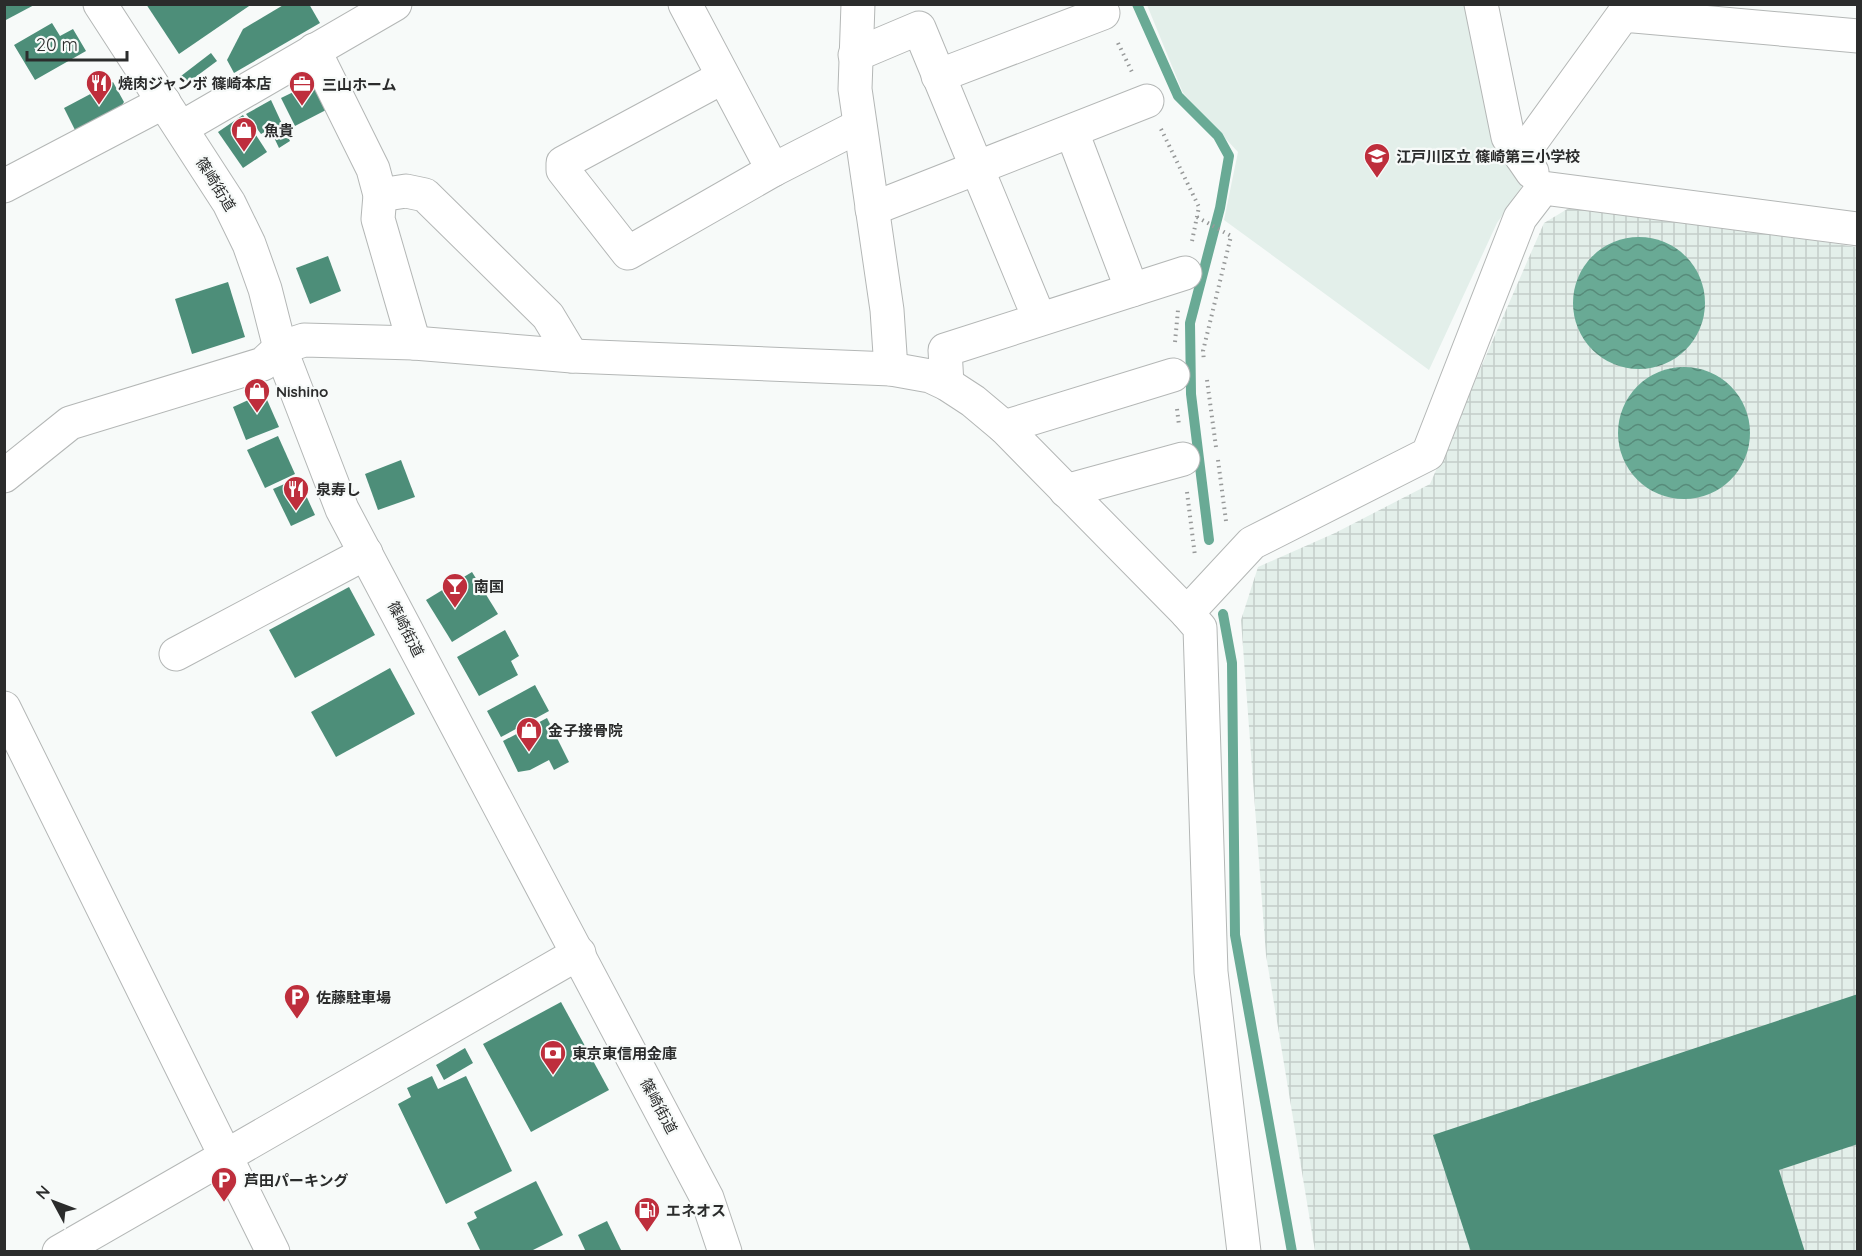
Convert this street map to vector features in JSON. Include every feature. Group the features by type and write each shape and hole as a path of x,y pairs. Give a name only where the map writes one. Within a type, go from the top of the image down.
{"street":[{"name":"篠崎街道","path":"100,4 229,203 249,244 265,289 280,348 342,509 707,1198 725,1251"},
{"path":"4,186 172,115 314,50 395,4"},
{"path":"685,4 773,170"},
{"path":"858,4 855,89 887,310 891,369"},
{"path":"1481,4 1508,137 1544,188 1857,229"},
{"path":"938,76 1103,12"},
{"path":"1521,156 1623,15 1857,36"},
{"path":"855,55 920,28 1039,318"},
{"path":"314,50 373,169 380,195 378,219 414,343"},
{"path":"723,77 563,163 563,170 628,253 773,170 859,126"},
{"path":"872,209 1147,101"},
{"path":"1072,132 1132,290"},
{"path":"1187,613 1252,543 1428,454 1520,218 1544,188"},
{"path":"380,195 406,191 425,195 548,316 572,356"},
{"path":"946,384 945,350 1185,273"},
{"path":"4,476 70,423 262,364 280,348 304,340 414,343 572,356 891,369 930,376 946,384 973,401 1004,427 1200,628 1211,972 1244,1251"},
{"path":"1004,427 1173,375"},
{"path":"1066,491 1183,459"},
{"path":"176,654 366,553"},
{"path":"4,708 273,1251"},
{"path":"59,1251 227,1157 579,953"}],"path":[{"path":"1197,218 1231,236 1203,351 1205,363"},
{"path":"1206,374 1227,525"}],"shaded area":[{"name":"江戸川区立 篠崎第三小学校","path":"1147,5 1470,5 1525,170 1521,188 1497,223 1429,370 1224,220 1238,152 1183,93"},
{"path":"1574,205 1857,247 1857,1251 1315,1251 1266,955 1241,620 1258,567 1335,533 1430,484 1544,223"}],"water":[{"path":"1639,237 1664,242 1686,256 1700,278 1705,303 1700,328 1686,350 1664,364 1639,369 1614,364 1592,350 1578,328 1573,303 1578,278 1592,256 1614,242"},
{"path":"1684,367 1709,372 1731,386 1745,408 1750,433 1745,458 1731,480 1709,494 1684,499 1659,494 1637,480 1623,458 1618,433 1623,408 1637,386 1659,372"}],"building":[{"path":"4,4 36,4 4,21"},
{"path":"146,4 252,4 179,54"},
{"path":"285,4 309,4 320,23 234,73 227,60 243,29"},
{"path":"52,23 60,36 73,29 86,51 35,80 14,45"},
{"path":"211,53 217,61 186,84 181,76"},
{"path":"113,82 124,102 118,111 76,132 64,108"},
{"path":"312,83 326,110 295,126 281,98"},
{"path":"271,100 290,141 279,148 270,129 261,134 246,114"},
{"path":"243,115 267,152 243,168 218,132"},
{"path":"328,256 341,291 310,304 296,268"},
{"path":"228,282 245,337 192,354 175,299"},
{"path":"264,393 279,427 246,440 233,407"},
{"path":"278,436 295,474 265,488 247,450"},
{"path":"401,460 415,497 378,510 365,474"},
{"path":"298,478 315,515 291,526 273,489"},
{"path":"472,572 498,614 452,642 426,600"},
{"path":"349,587 375,635 295,678 269,630"},
{"path":"505,630 519,656 511,661 518,675 479,696 457,657"},
{"path":"390,668 415,714 336,757 311,712"},
{"path":"535,685 549,711 501,737 487,711"},
{"path":"547,718 569,762 554,770 549,760 530,770 518,772 503,741"},
{"path":"1858,994 1858,1144 1779,1170 1805,1252 1471,1252 1433,1135"},
{"path":"561,1002 609,1090 531,1132 483,1044"},
{"path":"465,1048 473,1063 444,1080 436,1065"},
{"path":"432,1076 438,1089 466,1076 512,1171 446,1204 398,1104 411,1097 407,1088"},
{"path":"536,1181 563,1235 529,1252 481,1252 467,1223 477,1218 474,1212"},
{"path":"607,1221 622,1252 586,1252 578,1235"}],"waterway":[{"path":"1137,4 1178,96 1218,136 1229,156 1220,208 1190,323 1191,394 1209,540"},
{"path":"1223,614 1232,663 1235,935 1292,1252"}],"place":[{"name":"焼肉ジャンボ 篠崎本店","path":"99,106"},
{"name":"三山ホーム","path":"302,107"},
{"name":"魚貴","path":"244,153"},
{"name":"江戸川区立 篠崎第三小学校","path":"1377,179"},
{"name":"Nishino","path":"257,414"},
{"name":"泉寿し","path":"296,512"},
{"name":"南国","path":"455,609"},
{"name":"金子接骨院","path":"529,753"},
{"name":"佐藤駐車場","path":"297,1020"},
{"name":"東京東信用金庫","path":"553,1076"},
{"name":"芦田パーキング","path":"224,1203"},
{"name":"エネオス","path":"647,1233"}]}
